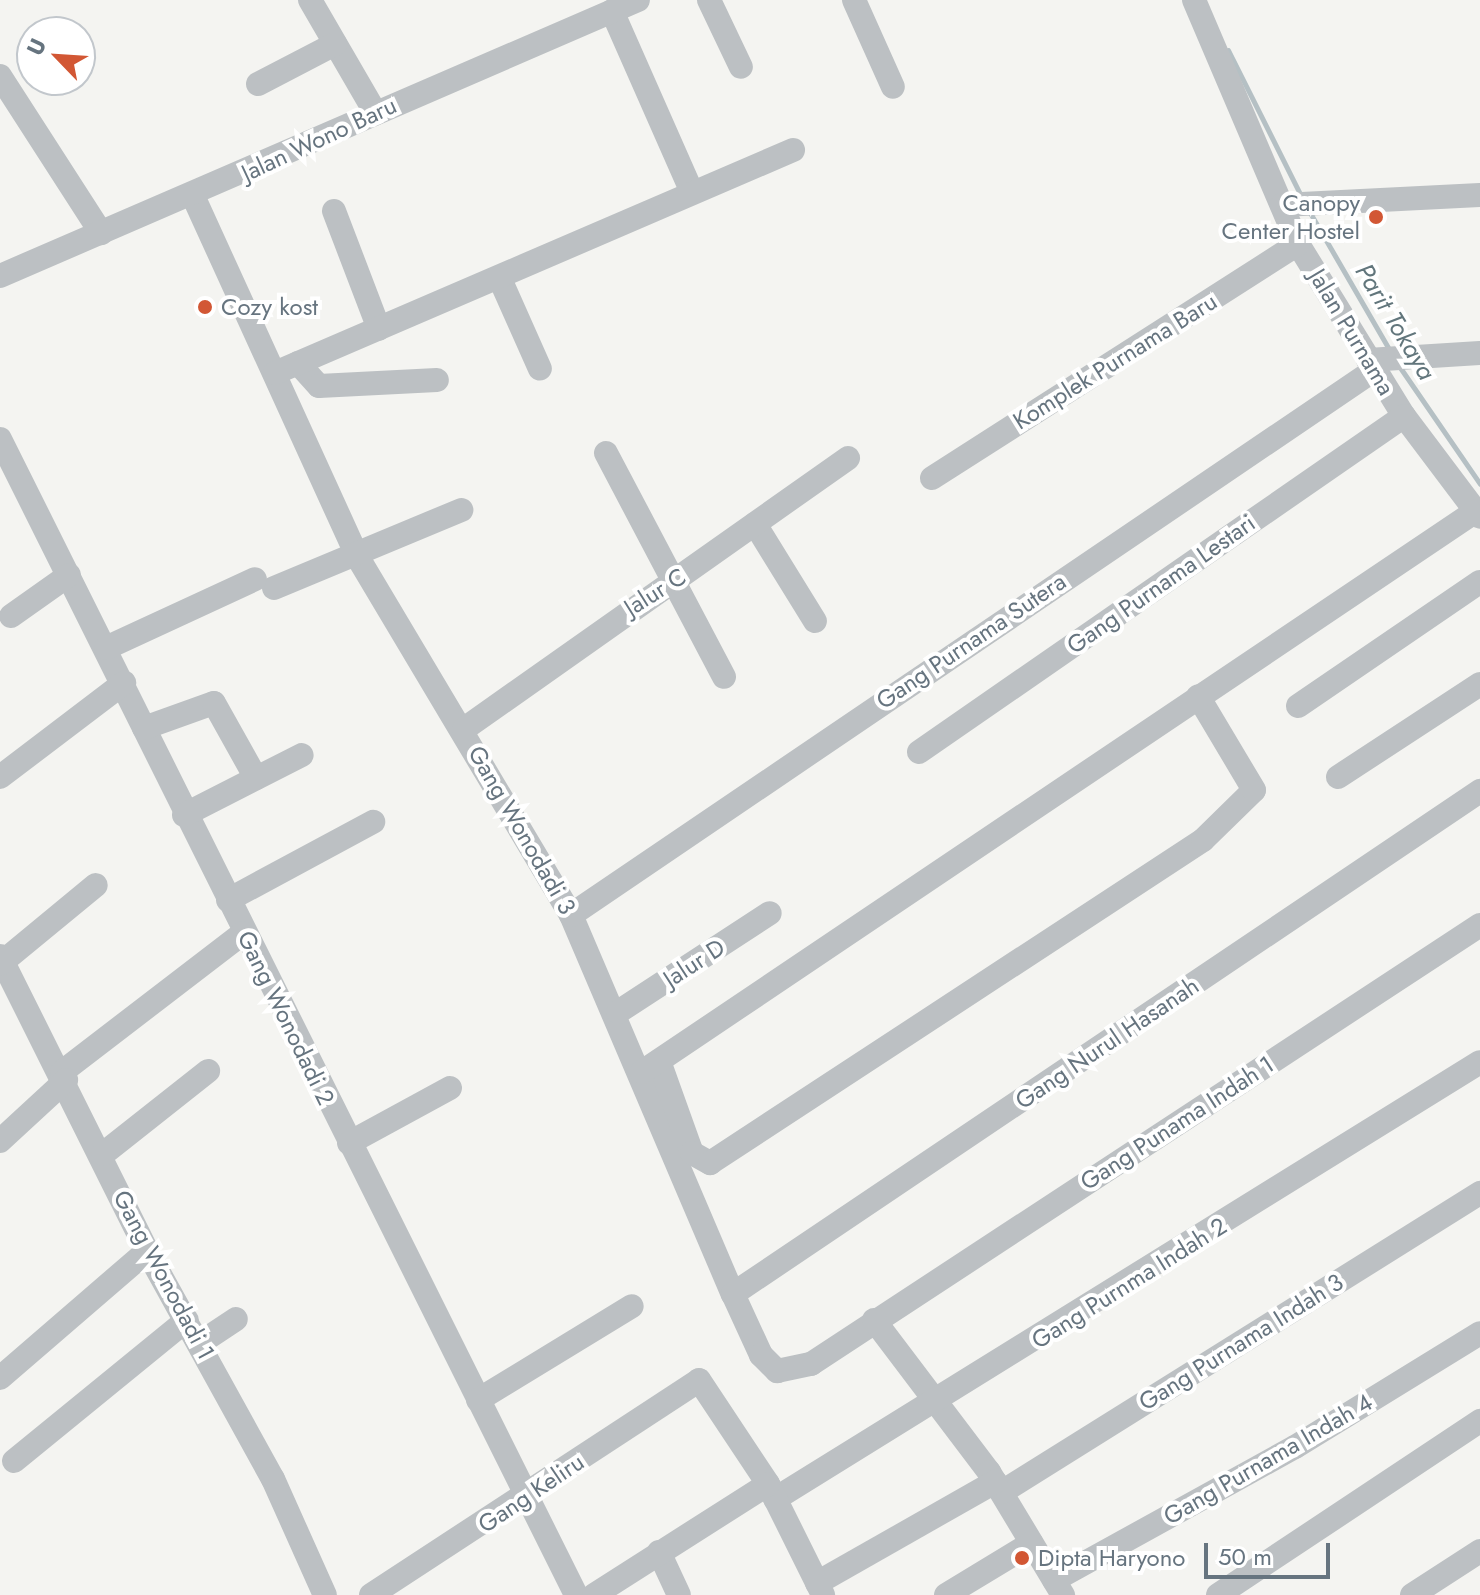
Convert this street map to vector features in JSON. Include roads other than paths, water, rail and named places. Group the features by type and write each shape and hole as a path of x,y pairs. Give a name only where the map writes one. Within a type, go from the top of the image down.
{"street":[{"path":"310,0 375,112"},
{"name":"Jalan Wono Baru","path":"0,276 194,198 604,9 638,0"},
{"path":"709,0 741,67"},
{"path":"854,0 893,87"},
{"name":"Jalan Purnama","path":"1198,1 1286,204 1298,244 1382,361 1404,416 1478,514"},
{"path":"604,9 692,192"},
{"path":"258,84 335,44"},
{"path":"0,76 101,233"},
{"path":"275,373 500,279 793,150"},
{"path":"1286,204 1480,195"},
{"name":"Gang Wonodadi 3","path":"194,198 357,556 464,729 571,915 618,1012 650,1066 733,1294 761,1355 781,1372 811,1364 874,1320"},
{"path":"334,211 379,329"},
{"name":"Komplek Purnama Baru","path":"932,478 1298,244"},
{"path":"500,279 540,369"},
{"path":"1382,361 1480,353"},
{"name":"Gang Purnama Sutera","path":"571,915 1382,361"},
{"path":"298,363 319,386 437,380"},
{"name":"Gang Purnama Lestari","path":"919,752 1404,416"},
{"name":"Gang Wonodadi 2","path":"0,439 124,683 184,815 576,1595"},
{"path":"606,453 724,677"},
{"name":"Jalur C","path":"464,729 848,458"},
{"path":"106,648 264,584 357,556 461,510"},
{"path":"1198,696 1254,790 1203,840 710,1163 692,1153 650,1066 1198,696 1478,514"},
{"path":"755,524 815,621"},
{"path":"11,616 69,575"},
{"path":"1298,706 1480,582"},
{"path":"0,777 124,683"},
{"path":"1338,777 1480,684"},
{"path":"144,728 214,703 256,778"},
{"path":"184,815 302,755"},
{"name":"Gang Nurul Hasanah","path":"733,1294 1480,791"},
{"path":"228,900 373,822"},
{"path":"1,960 96,885"},
{"name":"Jalur D","path":"618,1012 770,913"},
{"name":"Gang Punama Indah 1","path":"874,1320 1480,925"},
{"path":"0,1141 64,1076 243,933"},
{"name":"Gang Wonodadi 1","path":"1,960 64,1076 147,1251 200,1343 325,1595"},
{"name":"Gang Purnma Indah 2","path":"594,1595 659,1552 937,1403 1480,1062"},
{"path":"103,1154 208,1071"},
{"path":"349,1143 450,1088"},
{"name":"Gang Purnama Indah 3","path":"820,1589 998,1487 1480,1193"},
{"path":"0,1378 147,1251"},
{"path":"478,1400 632,1306"},
{"path":"200,1343 236,1319"},
{"path":"14,1461 187,1320"},
{"path":"874,1320 998,1487 1058,1587"},
{"name":"Gang Purnama Indah 4","path":"1058,1587 1480,1333"},
{"name":"Gang Keliru","path":"371,1595 529,1497 686,1384 705,1382 771,1492"},
{"path":"1218,1595 1480,1421"},
{"path":"771,1492 820,1589"},
{"path":"946,1595 1032,1543"},
{"path":"1412,1595 1480,1551"},
{"path":"659,1552 679,1595"}],"waterway":[{"name":"Parit Tokaya","path":"1228,50 1302,198"},
{"name":"Parit Tokaya","path":"1309,211 1390,351"},
{"path":"1399,366 1480,484"}],"place":[{"name":"Canopy Center Hostel","path":"1376,217"},
{"name":"Cozy kost","path":"205,307"},
{"name":"Dipta Haryono","path":"1022,1558"}]}
